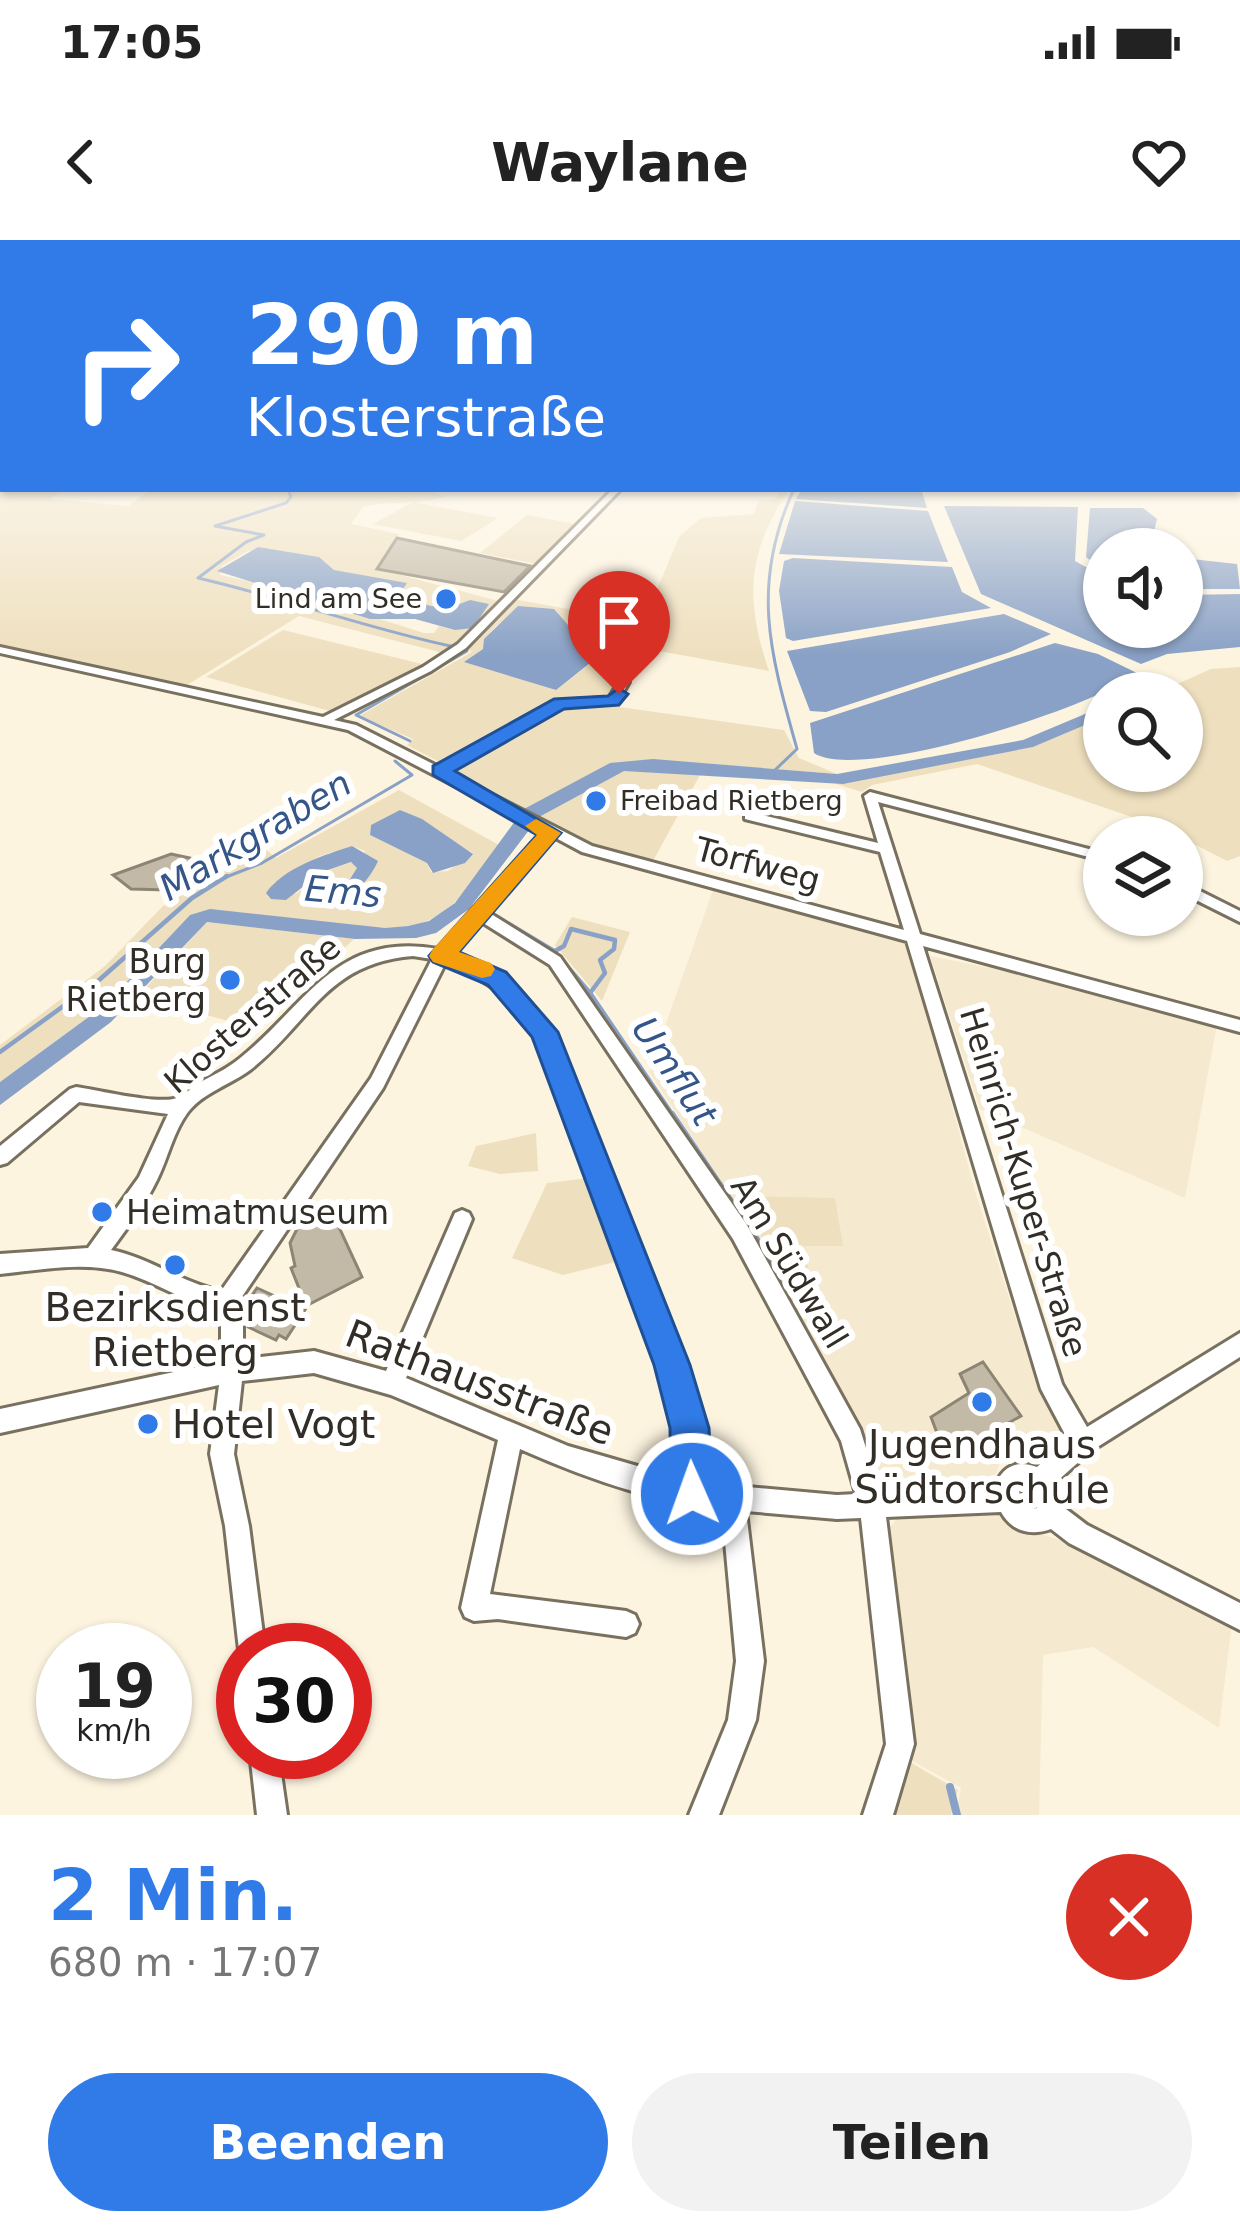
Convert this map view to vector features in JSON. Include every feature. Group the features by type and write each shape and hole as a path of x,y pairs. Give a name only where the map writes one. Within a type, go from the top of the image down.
{"street":[{"path":"327,719 462,646 596,510"},
{"name":"Torfweg","path":"0,650 327,719 380,738 545,833 611,857 1240,1026"},
{"path":"440,771 560,703 613,701 624,682"},
{"name":"Heinrich-Kuper-Straße","path":"1083,852 872,794 1052,1388 1083,1443"},
{"path":"750,816 886,849"},
{"path":"249,1623 222,1454 232,1371 232,1324 226,1302 377,1084 442,956 545,833"},
{"path":"1203,898 1240,917"},
{"name":"Am Südwall","path":"478,913 555,961 733,1222 852,1437 872,1506 900,1744 878,1815"},
{"name":"Klosterstraße","path":"93,1258 144,1186 183,1105 242,1068 339,974 369,953 418,948 442,956 497,979 544,1032 672,1365 689,1428 692,1494"},
{"path":"0,1157 76,1094 160,1107 183,1105"},
{"path":"392,1384 462,1219"},
{"path":"0,1264 93,1258 122,1262 202,1299 226,1302"},
{"path":"1039,1481 1083,1443 1240,1344"},
{"name":"Rathausstraße","path":"0,1421 232,1371 314,1362 392,1384 630,1480 692,1494 872,1506 1007,1500"},
{"path":"512,1435 474,1608 498,1606 626,1624"},
{"path":"1018,1474 1039,1481 1051,1503 1050,1513 1039,1522 1029,1522 1007,1500 1010,1478 1018,1474"},
{"path":"704,1815 742,1720 750,1661 733,1500"},
{"path":"1050,1513 1078,1534 1240,1617"},
{"path":"267,1779 272,1815"}],"shaded area":[{"path":"0,510 361,510 351,524 399,534 378,569 502,602 447,654 299,616 187,685 0,646","holes":["268,549 319,557 334,570 403,588 407,600 446,609 470,600 455,630 439,626 434,633 424,633 281,588 220,575 222,566 248,551"]},
{"path":"398,510 458,510 498,518 461,541 373,524"},
{"path":"776,510 758,556 753,599 769,671 642,648 649,621 645,618 679,537 701,518"},
{"path":"527,515 575,524 536,564 480,553"},
{"path":"513,599 645,623 616,694 564,698 445,765 407,745 413,739 359,716 472,652 466,648","holes":["554,609 567,625 621,643 622,650 614,659 591,663 556,690 466,661 483,649 493,629 510,618"]},
{"path":"283,630 422,664 330,711 206,677"},
{"path":"1240,667 1240,856 1227,861 1203,849 1203,816 1129,816 977,764 872,785 862,792 836,784 1033,747 1083,726 1083,792 1203,792 1203,673"},
{"name":"Freibad Rietberg","path":"591,703 784,730 799,758 837,774 700,763 700,775 653,861 596,846 450,770 565,706"},
{"path":"399,790 499,845 452,905 411,925 350,928 190,915 105,1005 0,1082 0,1045 105,966 164,905 200,881 207,868 257,842 276,858","holes":["401,810 473,853 448,871 431,872 427,863 370,835 371,825","352,846 365,851 358,868 352,862 322,872 296,894 272,884 320,856","357,870 343,900 323,894 350,878"]},
{"path":"713,890 908,943 975,1191 1030,1363 1063,1431 1038,1432 1000,1462 991,1487 891,1493 871,1474 777,1288 788,1282 649,1072"},
{"path":"572,917 630,932 602,1001 555,945"},
{"path":"207,922 354,939 259,1029 137,997"},
{"path":"930,956 1049,980 1217,1024 1185,1198 980,1109"},
{"path":"536,1133 538,1171 500,1174 468,1166 476,1146"},
{"path":"589,1178 619,1261 563,1275 512,1258 547,1183"},
{"path":"743,1196 835,1198 843,1246 804,1246 813,1292 789,1279 739,1200"},
{"path":"999,1511 1012,1525 1070,1543 1232,1623 1219,1728 1093,1647 1043,1655 1039,1815 956,1815 961,1788 909,1759 883,1536 900,1515"},
{"path":"908,1761 958,1790 951,1815 890,1815"}],"water":[{"path":"792,510 921,510 928,511 948,562 779,554"},
{"path":"946,510 1078,510 1075,561 1083,565 1083,639 981,594"},
{"path":"1090,510 1146,510 1157,519 1155,528 1088,528"},
{"path":"258,547 319,557 334,570 407,583 403,589 412,596 409,601 446,609 470,600 489,604 473,628 455,630 415,619 370,619 217,571"},
{"path":"1203,560 1237,564 1240,589 1203,589"},
{"path":"784,561 952,567 962,592 991,608 793,641 786,638 779,591"},
{"path":"1240,594 1240,647 1167,654 1141,664 1104,648 1203,648 1203,595"},
{"path":"518,606 554,609 568,625 622,643 622,650 614,659 590,663 556,690 464,662 483,649 484,639"},
{"path":"1004,614 1051,634 826,712 810,711 787,651"},
{"path":"1055,643 1098,654 1135,672 1083,672 1083,700 976,737 877,758 838,760 814,753 810,723"},
{"path":"1083,715 1083,726 1033,747 843,784 624,771 539,817 469,909 436,933 355,939 207,922 111,1022 0,1105 0,1082 105,1005 190,915 210,909 385,928 429,921 455,903 524,809 610,763 653,759 837,774 1023,740"},
{"path":"400,810 422,819 473,854 465,863 433,873 427,863 370,835 371,825"},
{"name":"Ems","path":"352,846 378,861 363,884 341,900 324,907 314,900 350,879 357,868 351,862 322,872 286,900 271,899 266,893 293,870"}],"building":[{"path":"397,538 530,566 504,592 377,569"},
{"path":"171,854 190,858 193,871 168,890 131,889 113,875"},
{"path":"309,1205 332,1212 362,1277 306,1306 291,1268 295,1266 290,1243"},
{"path":"257,1288 305,1310 286,1339 279,1335 276,1340 248,1327 243,1308"},
{"name":"Jugendhaus Südtorschule","path":"983,1362 1021,1416 954,1453 931,1417 969,1393 960,1374"}],"waterway":[{"name":"Markgraben","path":"263,510 215,526 264,535 246,542 198,578 455,647"},
{"path":"775,770 797,749 769,619 772,556 785,510"},
{"name":"Markgraben","path":"410,741 356,715 467,651 464,649"},
{"name":"Markgraben","path":"224,878 262,863 412,775 395,761"},
{"name":"Markgraben","path":"0,1052 98,981 192,898 224,878"},
{"name":"Umflut","path":"489,912 554,951 590,993"},
{"path":"555,951 564,946 571,929 615,940 614,949 600,960 605,973 590,993"},
{"name":"Umflut","path":"590,993 674,1117"},
{"name":"Umflut","path":"672,1114 790,1288"},
{"name":"Umflut","path":"950,1787 957,1815"}],"slow traffic":[{"path":"482,969 442,956 550,833 536,826"}],"place":[{"name":"Lind am See","path":"446,599"},
{"name":"Freibad Rietberg","path":"596,801"},
{"name":"Burg Rietberg","path":"230,980"},
{"name":"Heimatmuseum","path":"102,1212"},
{"name":"Bezirksdienst Rietberg","path":"175,1265"},
{"name":"Jugendhaus Südtorschule","path":"982,1402"},
{"name":"Hotel Vogt","path":"148,1424"}],"route":[{"path":"619,694 613,701 560,703 440,771 550,833 442,956 478,967 497,979 544,1032 672,1365 689,1428 692,1494"}]}
